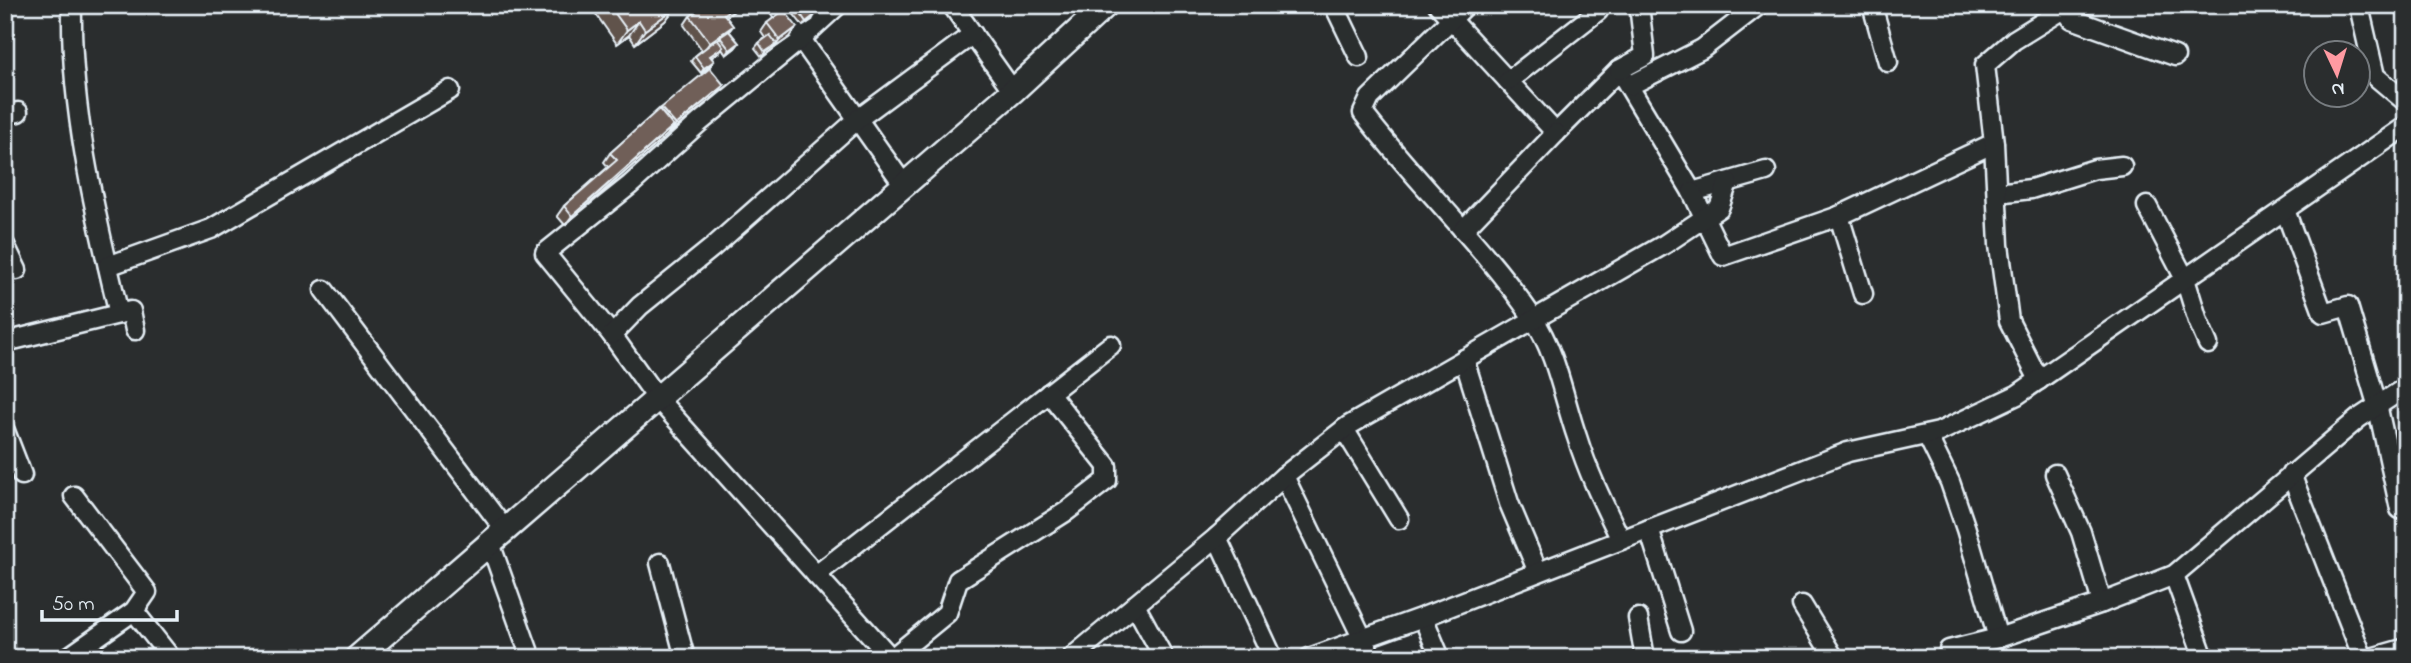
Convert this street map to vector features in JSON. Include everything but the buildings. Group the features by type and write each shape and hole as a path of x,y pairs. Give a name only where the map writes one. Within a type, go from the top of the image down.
{"street":[{"path":"72,5 71,47 93,203 119,314"},
{"path":"777,5 904,185"},
{"path":"838,5 801,39 699,122 630,185 545,253 612,335 657,398 891,658 947,613 958,580 1067,511 1107,480 1107,466 1049,393"},
{"path":"952,5 1013,91"},
{"path":"357,658 1013,91 1106,5"},
{"path":"1334,5 1359,57"},
{"path":"1438,5 1556,133"},
{"path":"1466,5 1370,98 1363,113 1392,151 1464,230 1534,319 1555,359 1577,439 1621,540"},
{"path":"1508,81 1598,11 1597,5"},
{"path":"1464,230 1619,69 1645,56 1639,5"},
{"path":"1629,86 1702,49 1759,5"},
{"path":"1872,5 1888,62"},
{"path":"2363,6 2361,15 2375,76 2406,102"},
{"path":"2039,380 2009,321 1985,65 2014,40 2064,7 2072,19 2175,56"},
{"path":"612,335 639,306 713,247 858,119 972,34"},
{"path":"1619,69 1692,192 1723,257 1839,216 1994,143"},
{"path":"2388,87 2406,79"},
{"path":"108,266 211,229 450,90"},
{"path":"1309,658 1423,617 1848,452 1939,432 2017,396 2406,126"},
{"path":"1997,192 2031,189 2095,169 2122,166"},
{"path":"1692,192 1766,171"},
{"path":"1079,655 1284,476 1344,429 1665,244 1719,208 1728,181"},
{"path":"2147,206 2185,279 2197,320 2208,344"},
{"path":"2285,210 2323,313 2348,306 2377,404 2400,509"},
{"path":"1839,216 1863,294"},
{"path":"5,245 17,270"},
{"path":"324,290 497,537 512,600 531,658"},
{"path":"5,342 131,312 135,330"},
{"path":"816,575 1111,345"},
{"path":"1464,359 1509,503 1538,572"},
{"path":"1952,658 1949,650 1997,638 2102,603 2174,575 2377,404 2406,387"},
{"path":"1344,429 1399,519"},
{"path":"5,431 22,475"},
{"path":"1927,435 1950,482 1997,638"},
{"path":"2055,474 2081,532 2102,603"},
{"path":"2291,474 2363,658"},
{"path":"1284,476 1371,658"},
{"path":"67,658 134,611 147,592 74,496"},
{"path":"1649,529 1681,631"},
{"path":"1217,537 1273,658"},
{"path":"660,563 685,658"},
{"path":"2174,575 2204,658"},
{"path":"1135,605 1164,658"},
{"path":"1802,605 1829,657"},
{"path":"134,611 171,658"},
{"path":"1423,617 1440,658"},
{"path":"1638,618 1645,658"},
{"path":"2371,658 2406,648"}]}
